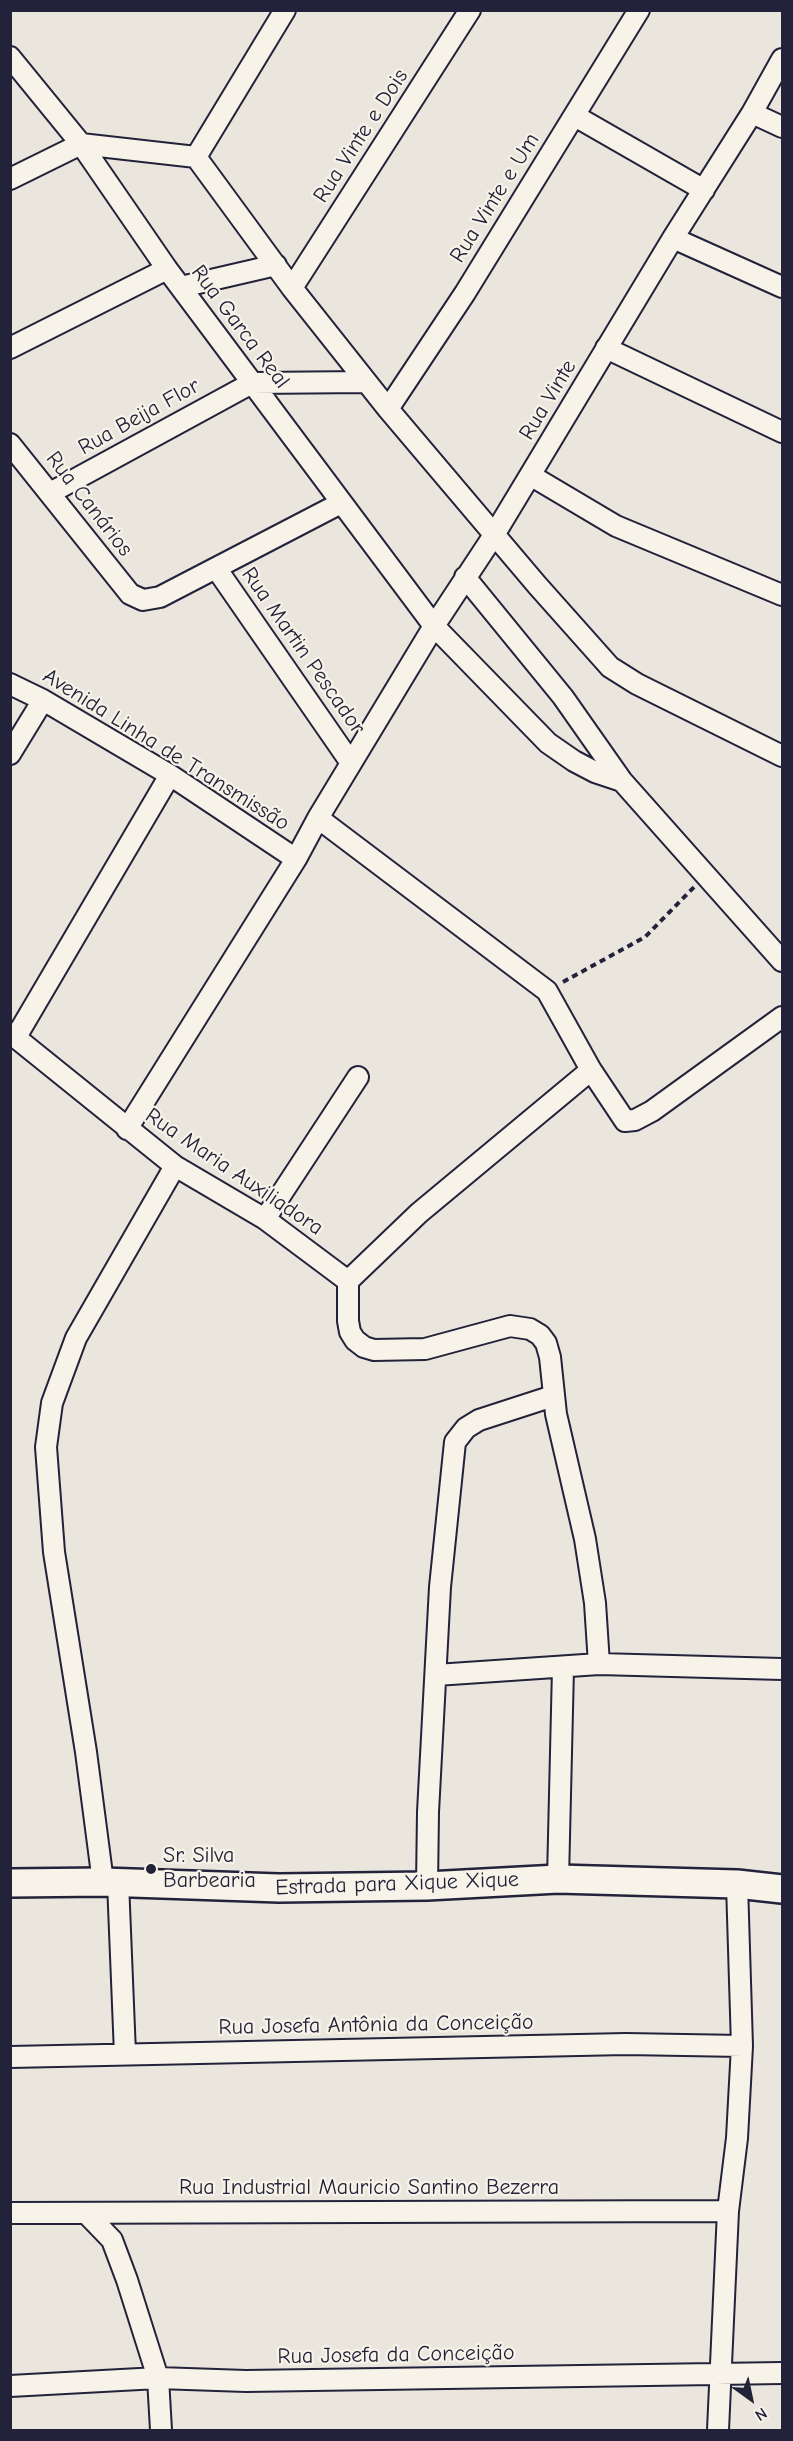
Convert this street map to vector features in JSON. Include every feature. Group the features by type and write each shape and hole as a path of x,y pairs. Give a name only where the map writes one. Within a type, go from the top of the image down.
{"street":[{"path":"196,157 285,10"},
{"name":"Rua Vinte e Dois","path":"292,288 470,10"},
{"name":"Rua Vinte e Um","path":"388,409 465,293 639,10"},
{"name":"Rua Garca Real","path":"10,57 81,144 167,269 434,626 548,743 595,772 622,781"},
{"name":"Rua Vinte","path":"127,1129 296,859 351,762 434,626 494,535 783,59"},
{"path":"752,113 783,127"},
{"path":"575,116 704,190"},
{"path":"10,179 81,144 196,157 292,288 366,382 494,535 610,667 637,684 783,756"},
{"path":"673,238 783,287"},
{"path":"181,287 276,265"},
{"path":"10,348 167,269"},
{"path":"606,348 783,432"},
{"path":"252,383 366,382"},
{"name":"Rua Beija Flor","path":"50,493 252,383"},
{"name":"Rua Canários","path":"10,444 130,594 137,598 151,600 216,568"},
{"path":"530,476 616,526 783,595"},
{"path":"216,568 341,503"},
{"name":"Rua Martin Pescador","path":"216,568 351,762"},
{"path":"465,577 563,697 622,781 783,962"},
{"name":"Avenida Linha de Transmissão","path":"10,684 43,700 170,775 296,859"},
{"path":"10,754 43,700"},
{"path":"13,1035 170,775"},
{"path":"318,818 547,991 591,1070 625,1121 634,1120 652,1111 783,1017"},
{"name":"Rua Maria Auxiliadora","path":"13,1035 175,1166 265,1220 348,1281"},
{"path":"591,1070 419,1213 348,1281 348,1321 355,1340 364,1347 374,1350 425,1348 510,1326 530,1329 540,1335 548,1350 553,1396 585,1539 595,1603 599,1664"},
{"path":"265,1220 358,1077"},
{"path":"126,2054 110,1882 86,1752 54,1552 46,1447 52,1403 76,1338 175,1166"},
{"path":"427,1886 428,1812 440,1587 455,1442 465,1428 479,1420 553,1396"},
{"path":"436,1675 599,1664 783,1669"},
{"path":"558,1879 562,1668"},
{"name":"Estrada para Xique Xique","path":"10,1883 110,1882 279,1888 427,1886 558,1879 737,1884 783,1889"},
{"path":"718,2430 728,2211 737,2138 741,2046 737,1884"},
{"name":"Rua Josefa Antônia da Conceição","path":"10,2057 602,2045 741,2046"},
{"name":"Rua Industrial Mauricio Santino Bezerra","path":"10,2213 728,2211"},
{"path":"86,2213 104,2230 117,2252 158,2378 161,2430"},
{"name":"Rua Josefa da Conceição","path":"10,2386 158,2378 246,2381 783,2373"}],"path":[{"path":"547,991 645,937 706,874"}],"place":[{"name":"Sr. Silva Barbearia","path":"151,1869"}]}
